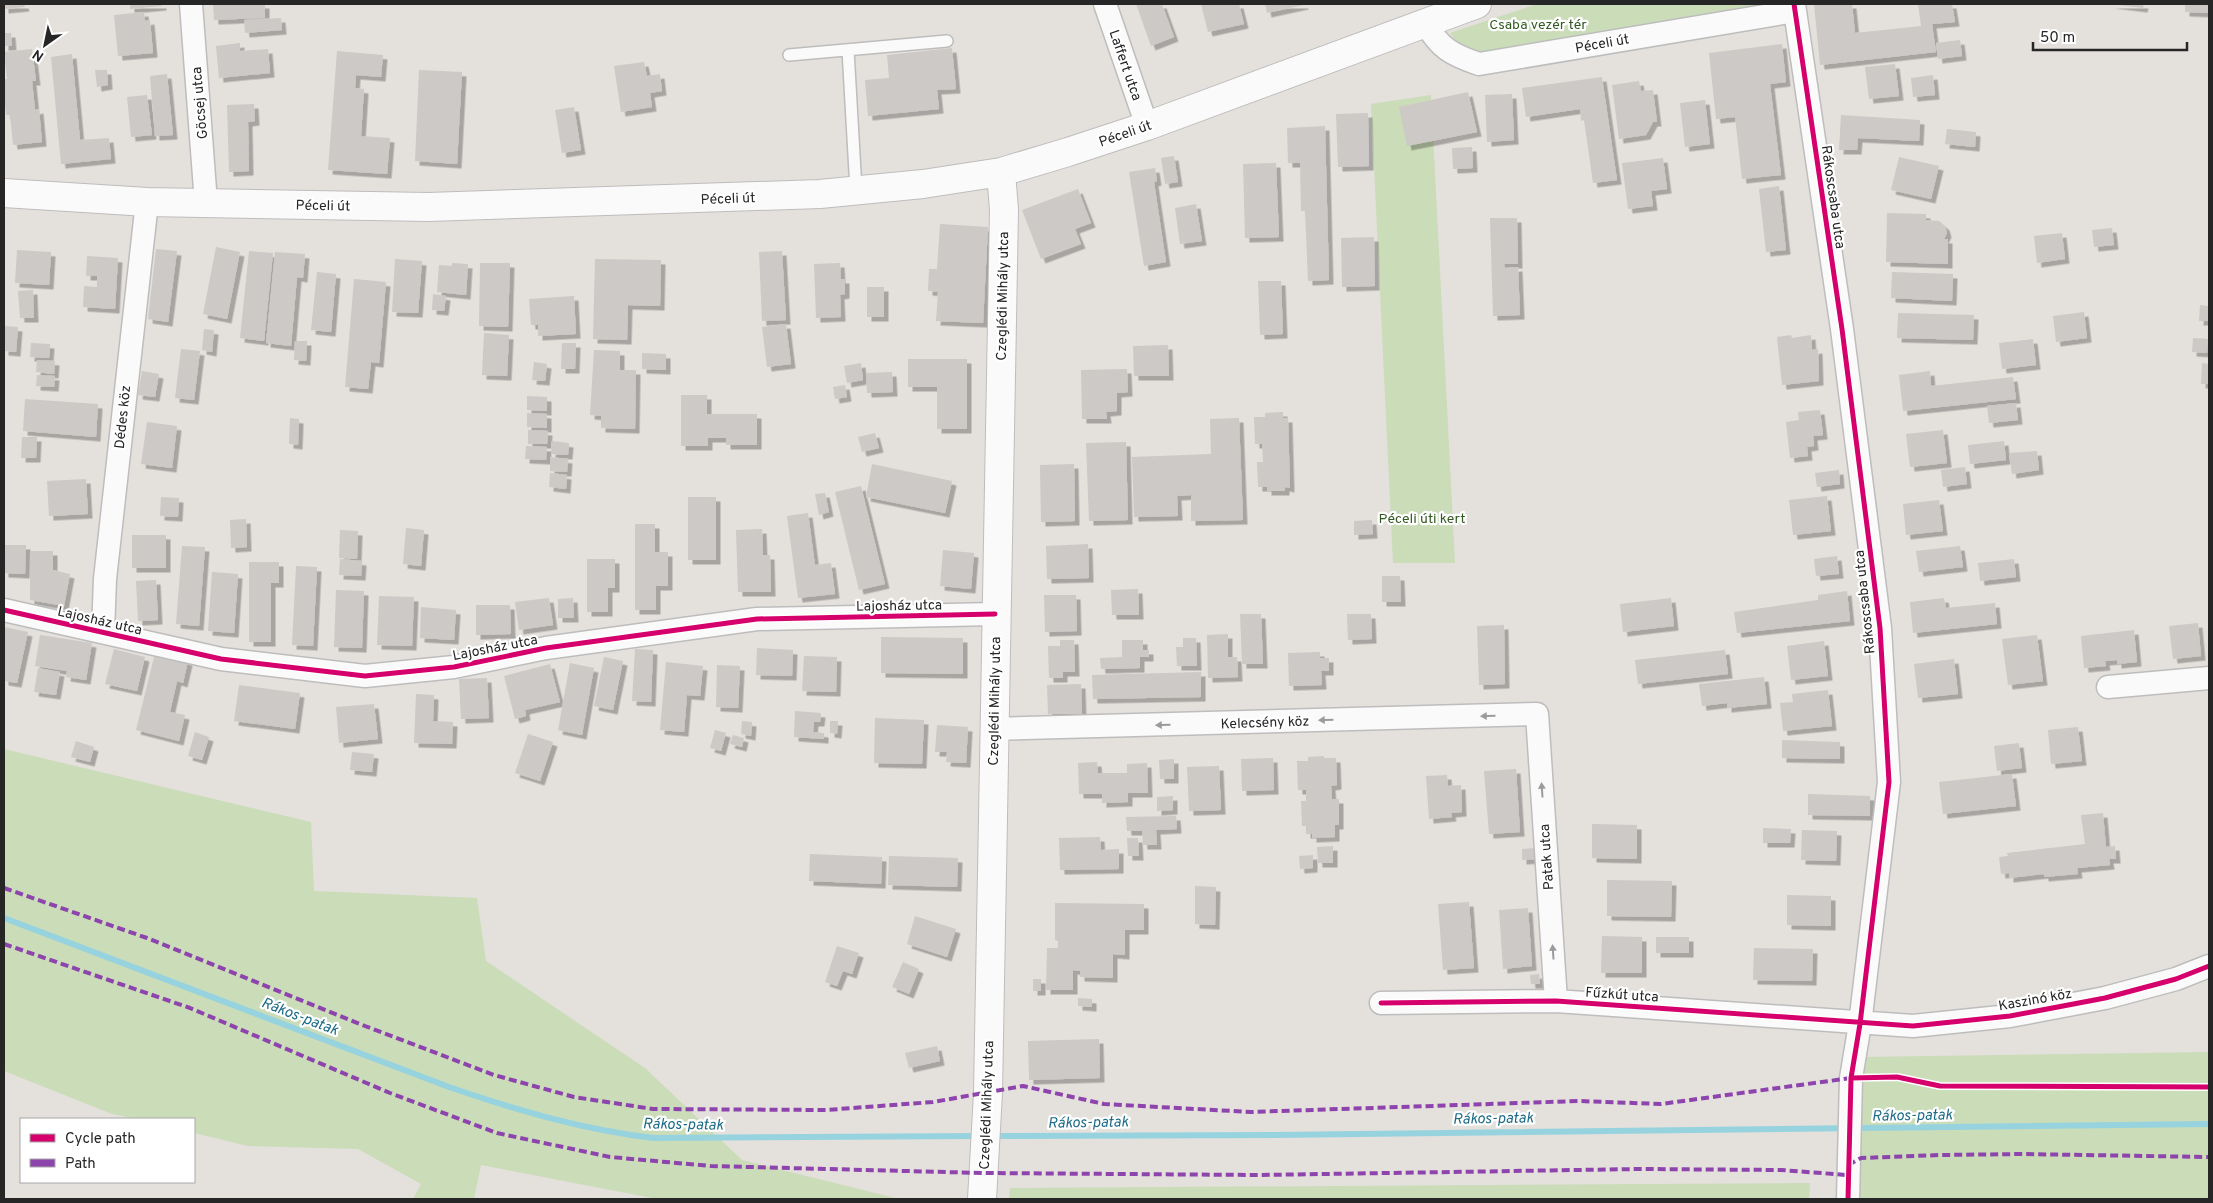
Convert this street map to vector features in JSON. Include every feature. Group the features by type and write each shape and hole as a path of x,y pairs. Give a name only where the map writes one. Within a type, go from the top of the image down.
{"main road":[{"name":"Péceli út","path":"4,194 147,202 428,207 695,199 856,190 923,184 1001,172 1147,126 1431,18 1477,4"},
{"name":"Czeglédi Mihály utca","path":"982,1199 988,1104 995,614 1004,220 1001,172"}],"street":[{"name":"Göcsej utca","path":"191,4 206,203"},
{"name":"Laffert utca","path":"1105,4 1147,126"},
{"name":"Péceli út","path":"1431,18 1435,40 1456,56 1479,64 1794,7"},
{"name":"Rákoscsaba utca","path":"1794,7 1842,329 1880,638 1889,782 1860,1024 1851,1078 1847,1159 1848,1199"},
{"name":"Dédes köz","path":"104,632 108,549 147,202"},
{"name":"Lajosház utca","path":"4,610 221,659 365,676 454,667 546,648 757,619 995,614"},
{"path":"2108,687 2209,678"},
{"name":"Kelecsény köz","path":"994,729 1537,714"},
{"name":"Patak utca","path":"1537,714 1556,1000"},
{"name":"Kaszinó köz","path":"1860,1024 1913,1026 2010,1016 2106,998 2176,979 2209,966"},
{"name":"Fűzkút utca","path":"1381,1003 1556,1000 1860,1024"}],"lane":[{"path":"789,55 947,41"},
{"path":"848,50 856,190"}],"green space":[{"name":"Csaba vezér tér","path":"1537,4 1778,4 1478,53 1461,48 1450,33"},
{"name":"Péceli úti kert","path":"1431,95 1455,563 1393,563 1371,104"},
{"path":"4,749 311,822 314,891 477,898 486,961 645,1068 742,1160 899,1199 657,1199 481,1165 474,1199 413,1199 421,1184 358,1149 248,1146 195,1133 195,1118 131,1118 112,1114 4,1071"},
{"path":"2209,1052 2209,1199 1854,1199 1862,1057"},
{"path":"1810,1183 1809,1199 1009,1199 1010,1188"}],"building":[{"path":"4,4 24,4 25,7 4,9"},
{"path":"130,4 162,4 162,6 130,9"},
{"path":"213,4 265,4 265,18 214,20"},
{"path":"1136,4 1162,4 1174,37 1151,46"},
{"path":"1201,4 1239,4 1244,24 1208,32"},
{"path":"1265,4 1304,4 1304,5 1267,13"},
{"path":"1814,4 1852,4 1855,33 1921,26 1918,4 1952,4 1955,22 1932,24 1936,52 1820,65"},
{"path":"2110,4 2144,4 2143,8"},
{"path":"2185,4 2209,4 2209,13 2185,12"},
{"path":"144,12 145,21 150,20 153,53 118,56 114,15"},
{"path":"281,18 282,30 245,33 244,20"},
{"path":"4,33 11,33 12,46 4,46"},
{"path":"1960,40 1962,56 1938,59 1936,43"},
{"path":"240,43 240,51 268,49 270,73 219,78 216,46"},
{"path":"1782,44 1786,82 1770,84 1781,175 1742,179 1735,117 1716,119 1709,53"},
{"path":"952,48 956,89 937,90 939,109 868,116 865,80 889,78 887,55"},
{"path":"32,49 36,81 32,81 35,110 39,109 42,142 13,145 10,115 6,115 4,79 7,79 4,52"},
{"path":"337,51 383,55 381,77 356,75 355,88 364,89 361,136 390,138 387,174 328,170"},
{"path":"72,54 80,140 109,138 111,159 61,164 51,57"},
{"path":"644,62 647,76 660,74 662,91 650,93 652,107 621,112 614,66"},
{"path":"1895,64 1899,96 1869,99 1865,67"},
{"path":"95,70 107,70 108,85 97,87"},
{"path":"419,70 462,72 457,164 415,161"},
{"path":"167,74 173,135 155,136 150,76"},
{"path":"1933,75 1935,95 1913,97 1911,78"},
{"path":"1602,77 1617,180 1593,183 1584,120 1581,121 1580,109 1526,117 1522,88"},
{"path":"1639,81 1641,91 1653,90 1657,122 1653,122 1646,135 1619,139 1612,85"},
{"path":"1468,92 1477,132 1407,146 1399,107"},
{"path":"1512,94 1514,140 1487,142 1485,95"},
{"path":"147,95 152,135 131,137 127,97"},
{"path":"1705,100 1710,144 1685,147 1680,103"},
{"path":"254,104 255,121 248,122 249,171 229,172 227,105"},
{"path":"574,107 581,150 562,153 555,110"},
{"path":"1368,113 1369,166 1338,167 1336,114"},
{"path":"1841,115 1920,120 1919,141 1858,138 1857,150 1839,150"},
{"path":"1325,126 1329,280 1308,281 1305,211 1301,211 1300,163 1288,163 1287,128"},
{"path":"1947,129 1976,132 1975,147 1945,144"},
{"path":"1472,147 1473,168 1453,169 1452,148"},
{"path":"1174,156 1178,182 1165,184 1161,158"},
{"path":"1899,157 1939,166 1931,199 1891,190"},
{"path":"1663,158 1667,189 1651,191 1653,206 1628,209 1622,163"},
{"path":"1276,163 1279,237 1245,238 1243,164"},
{"path":"1155,168 1157,181 1154,182 1166,262 1144,266 1129,172"},
{"path":"1779,186 1786,250 1766,252 1759,189"},
{"path":"1078,189 1091,223 1075,229 1081,244 1041,259 1022,210"},
{"path":"1196,204 1202,241 1180,244 1175,208"},
{"path":"1887,213 1926,214 1926,220 1939,221 1945,226 1947,233 1944,239 1948,239 1948,264 1886,262"},
{"path":"1490,218 1517,218 1518,264 1504,264 1505,268 1518,267 1520,315 1493,316"},
{"path":"940,224 988,227 983,323 936,321 938,292 928,291 929,269 937,269"},
{"path":"2112,228 2114,245 2094,247 2092,230"},
{"path":"2062,233 2065,259 2037,263 2034,236"},
{"path":"1374,237 1375,286 1342,287 1341,238"},
{"path":"216,247 240,252 227,319 203,314"},
{"path":"156,249 177,251 168,322 148,319"},
{"path":"17,250 51,252 49,285 15,283"},
{"path":"249,251 273,253 264,341 240,338"},
{"path":"782,251 786,320 762,321 759,252"},
{"path":"275,252 305,254 303,278 297,277 291,346 266,343"},
{"path":"87,256 118,258 115,309 83,307 84,286 97,287 97,276 86,276"},
{"path":"395,259 422,261 418,313 392,312"},
{"path":"595,259 661,260 660,306 628,305 627,340 593,339"},
{"path":"452,263 468,264 466,295 437,292 439,265 452,266"},
{"path":"480,263 510,263 508,327 479,326"},
{"path":"840,263 841,279 845,279 845,294 840,295 841,317 816,318 814,264"},
{"path":"317,272 336,274 331,332 311,330"},
{"path":"1892,272 1953,274 1952,301 1891,298"},
{"path":"354,279 386,282 379,363 371,362 368,389 345,387"},
{"path":"1258,281 1281,281 1283,334 1260,335"},
{"path":"867,287 884,287 884,317 867,317"},
{"path":"33,290 34,318 20,318 18,291"},
{"path":"433,294 446,296 444,311 432,310"},
{"path":"574,296 576,334 538,336 538,325 531,325 529,299"},
{"path":"2200,305 2209,306 2209,321 2199,321"},
{"path":"2084,312 2087,338 2056,342 2053,316"},
{"path":"1898,313 1974,315 1973,340 1897,338"},
{"path":"786,324 791,364 767,367 762,327"},
{"path":"4,326 18,327 16,352 4,351"},
{"path":"204,329 214,330 212,352 202,350"},
{"path":"484,333 509,335 507,376 482,375"},
{"path":"1791,335 1792,338 1811,335 1812,350 1818,349 1819,381 1782,385 1777,337"},
{"path":"2193,338 2208,339 2207,353 2192,352"},
{"path":"2033,339 2036,365 2002,369 1999,343"},
{"path":"295,341 307,341 306,361 294,360"},
{"path":"31,343 50,344 49,358 30,357"},
{"path":"562,343 576,343 575,369 561,369"},
{"path":"1168,345 1169,376 1134,376 1133,346"},
{"path":"181,349 200,351 194,400 175,398"},
{"path":"594,350 620,351 620,370 636,370 635,429 601,428 601,416 590,415"},
{"path":"642,353 666,354 666,370 642,369"},
{"path":"908,359 967,359 967,429 937,429 937,387 908,387"},
{"path":"37,360 55,361 54,374 36,372"},
{"path":"534,362 547,364 545,381 532,380"},
{"path":"861,363 863,380 847,383 844,366"},
{"path":"2202,363 2209,364 2209,384 2201,384"},
{"path":"1127,369 1128,392 1117,393 1117,411 1106,412 1107,419 1082,419 1081,370"},
{"path":"142,371 159,374 155,397 138,395"},
{"path":"1930,371 1931,386 2013,377 2016,399 1903,411 1899,375"},
{"path":"892,372 893,392 867,393 866,373"},
{"path":"37,375 55,376 54,387 36,386"},
{"path":"845,385 847,397 835,399 833,387"},
{"path":"681,395 707,395 707,414 757,414 757,445 726,445 726,438 708,438 708,446 681,446"},
{"path":"527,396 547,397 547,411 527,410"},
{"path":"25,399 98,404 96,437 23,431"},
{"path":"2016,403 2018,420 1989,423 1987,406"},
{"path":"1820,410 1823,435 1813,436 1814,446 1807,447 1808,456 1790,458 1786,422 1799,420 1798,412"},
{"path":"1283,412 1283,418 1288,418 1290,488 1285,487 1285,491 1267,491 1267,487 1258,487 1257,462 1263,462 1262,444 1255,444 1254,417 1265,417 1265,413"},
{"path":"527,413 547,414 547,428 527,427"},
{"path":"290,418 299,419 298,445 289,444"},
{"path":"1239,418 1243,520 1191,521 1191,495 1177,496 1178,516 1134,517 1132,457 1211,454 1210,419"},
{"path":"147,422 177,426 172,468 141,464"},
{"path":"528,430 548,431 547,444 528,444"},
{"path":"1943,430 1947,463 1910,467 1906,434"},
{"path":"875,433 879,448 862,452 858,437"},
{"path":"22,437 37,437 36,458 21,458"},
{"path":"552,441 569,443 568,455 551,454"},
{"path":"2004,441 2006,460 1970,464 1968,445"},
{"path":"1126,442 1128,520 1089,521 1086,443"},
{"path":"526,446 547,447 546,460 525,459"},
{"path":"2037,451 2039,470 2012,474 2009,453"},
{"path":"550,457 568,459 567,472 550,471"},
{"path":"872,464 952,481 945,513 866,497"},
{"path":"1074,464 1075,521 1041,522 1040,465"},
{"path":"1965,467 1967,484 1943,487 1941,470"},
{"path":"1839,470 1840,484 1817,487 1815,473"},
{"path":"550,473 567,475 566,489 549,487"},
{"path":"86,479 88,514 49,516 47,481"},
{"path":"861,486 885,584 859,590 835,492"},
{"path":"825,493 829,512 819,515 815,494"},
{"path":"1827,496 1831,531 1793,535 1789,500"},
{"path":"161,497 179,498 178,517 160,516"},
{"path":"688,497 716,497 716,560 688,560"},
{"path":"1939,500 1943,531 1906,535 1903,504"},
{"path":"808,513 815,565 831,563 835,594 798,598 787,516"},
{"path":"246,519 247,547 231,548 230,520"},
{"path":"1372,520 1373,534 1354,535 1354,521"},
{"path":"635,524 655,524 655,552 668,552 668,586 656,586 656,610 635,610"},
{"path":"406,528 424,530 421,566 403,564"},
{"path":"762,529 763,555 770,555 771,592 738,592 736,530"},
{"path":"340,530 358,531 357,559 339,558"},
{"path":"132,535 166,535 166,568 132,568"},
{"path":"1088,544 1089,578 1047,579 1046,546"},
{"path":"4,545 26,545 25,574 4,573"},
{"path":"182,546 205,547 199,626 176,624"},
{"path":"1960,546 1963,567 1919,572 1916,551"},
{"path":"943,550 974,553 971,589 940,586"},
{"path":"30,551 53,551 53,570 70,574 64,606 30,600"},
{"path":"1837,556 1839,574 1816,576 1814,559"},
{"path":"340,559 362,561 361,576 339,575"},
{"path":"587,559 615,559 615,588 608,588 608,612 587,612"},
{"path":"2014,559 2016,577 1980,581 1978,563"},
{"path":"249,562 279,562 279,583 271,583 271,642 249,642"},
{"path":"296,566 317,567 313,646 292,645"},
{"path":"212,572 238,574 234,633 208,631"},
{"path":"1382,576 1400,576 1401,602 1382,602"},
{"path":"156,580 158,620 138,621 136,581"},
{"path":"1138,589 1139,615 1112,615 1111,590"},
{"path":"336,590 364,591 362,648 334,647"},
{"path":"1847,591 1850,621 1737,633 1734,612 1818,600 1818,595"},
{"path":"1044,595 1076,595 1077,631 1045,632"},
{"path":"379,596 414,597 412,646 377,645"},
{"path":"549,598 553,625 519,630 515,602"},
{"path":"573,598 574,618 558,618 558,599"},
{"path":"1671,598 1674,626 1623,632 1620,604"},
{"path":"1944,598 1946,608 1995,603 1997,624 1913,633 1910,602"},
{"path":"476,605 510,605 511,634 476,635"},
{"path":"421,607 456,610 454,640 420,638"},
{"path":"1240,614 1261,614 1263,664 1242,664"},
{"path":"1347,614 1371,614 1372,639 1348,640"},
{"path":"2198,623 2201,656 2173,659 2169,626"},
{"path":"1504,625 1505,684 1479,685 1477,626"},
{"path":"4,627 28,632 17,683 4,681"},
{"path":"2134,630 2137,662 2117,664 2117,660 2105,661 2106,666 2084,668 2081,636"},
{"path":"1228,634 1228,657 1237,657 1238,677 1208,678 1207,635"},
{"path":"40,635 92,643 86,680 66,677 67,671 35,666"},
{"path":"2037,635 2043,681 2008,685 2002,639"},
{"path":"881,637 963,638 963,674 881,673"},
{"path":"1183,638 1196,638 1197,666 1177,666 1176,647 1183,647"},
{"path":"1060,640 1074,640 1075,672 1063,672 1063,678 1049,678 1048,646 1060,646"},
{"path":"1122,640 1143,640 1143,650 1149,650 1149,657 1140,657 1140,668 1101,669 1100,658 1122,657"},
{"path":"1824,641 1828,676 1791,680 1787,646"},
{"path":"757,648 793,650 792,676 756,675"},
{"path":"114,649 145,657 137,691 105,684"},
{"path":"635,649 653,650 651,702 632,701"},
{"path":"1725,650 1728,674 1638,684 1635,660"},
{"path":"1320,652 1320,658 1329,658 1329,671 1321,671 1322,685 1289,686 1288,653"},
{"path":"155,653 188,661 183,683 177,681 170,712 185,715 179,741 136,730"},
{"path":"804,656 837,657 836,692 802,691"},
{"path":"604,657 623,661 613,710 594,706"},
{"path":"1954,659 1958,694 1918,698 1914,664"},
{"path":"666,662 703,666 700,696 687,695 684,732 660,730"},
{"path":"570,663 594,668 582,735 558,730"},
{"path":"550,664 560,702 525,710 526,716 515,719 504,676"},
{"path":"717,665 740,666 738,708 716,707"},
{"path":"38,668 60,672 56,695 34,692"},
{"path":"1201,672 1201,697 1093,699 1092,675"},
{"path":"1764,677 1767,704 1727,708 1727,703 1702,706 1699,684"},
{"path":"487,678 489,718 461,719 459,679"},
{"path":"1081,684 1082,714 1048,714 1047,685"},
{"path":"239,685 300,693 295,729 234,721"},
{"path":"1828,690 1832,726 1783,731 1780,703 1793,702 1792,694"},
{"path":"416,694 434,695 433,721 453,722 452,744 414,743"},
{"path":"374,704 378,739 339,743 336,707"},
{"path":"795,711 821,713 820,722 814,722 813,732 824,733 824,739 794,737"},
{"path":"875,718 924,720 922,764 874,763"},
{"path":"742,721 752,722 751,736 741,734"},
{"path":"830,721 838,721 837,734 830,733"},
{"path":"937,725 968,727 966,763 946,762 947,752 935,752"},
{"path":"2078,727 2082,761 2051,764 2048,730"},
{"path":"715,730 726,733 721,751 710,748"},
{"path":"195,732 209,737 202,760 188,756"},
{"path":"528,734 553,742 540,781 515,773"},
{"path":"733,735 744,738 742,747 730,744"},
{"path":"1782,740 1840,742 1840,759 1782,758"},
{"path":"76,741 94,747 90,762 71,757"},
{"path":"2019,743 2022,768 1997,771 1994,746"},
{"path":"352,752 374,754 372,772 350,770"},
{"path":"1324,756 1324,758 1336,758 1337,785 1331,786 1332,799 1339,799 1339,825 1335,825 1335,837 1312,838 1312,834 1306,834 1306,826 1302,826 1301,801 1306,801 1306,790 1298,790 1297,761 1308,761 1308,757"},
{"path":"1273,758 1274,790 1242,791 1241,759"},
{"path":"1174,759 1174,779 1160,779 1159,760"},
{"path":"1097,762 1098,773 1127,773 1127,764 1147,763 1148,793 1128,793 1128,802 1102,803 1102,794 1079,794 1078,763"},
{"path":"1219,766 1221,810 1189,811 1187,767"},
{"path":"1516,769 1520,832 1489,834 1484,771"},
{"path":"2012,774 2016,806 1943,814 1939,782"},
{"path":"1447,775 1448,786 1461,785 1462,812 1451,813 1452,817 1429,819 1426,776"},
{"path":"1808,794 1870,796 1870,816 1808,815"},
{"path":"1173,796 1173,810 1157,811 1157,797"},
{"path":"2103,813 2106,847 2115,846 2116,859 2109,859 2110,865 2077,868 2078,874 2044,877 2044,874 2009,878 2009,873 2001,874 1999,857 2008,856 2007,853 2085,844 2081,815"},
{"path":"1176,816 1177,829 1156,830 1157,845 1143,845 1142,831 1127,831 1126,817"},
{"path":"1592,824 1637,825 1637,859 1592,858"},
{"path":"1763,828 1791,829 1790,843 1763,843"},
{"path":"1802,830 1837,831 1836,861 1801,860"},
{"path":"1100,837 1101,850 1119,849 1119,869 1060,870 1059,838"},
{"path":"1127,838 1138,838 1139,856 1128,856"},
{"path":"1333,846 1333,863 1318,863 1317,847"},
{"path":"1536,848 1537,859 1522,860 1522,849"},
{"path":"810,854 882,857 881,884 809,881"},
{"path":"1313,855 1313,868 1300,869 1299,856"},
{"path":"889,856 958,858 957,887 888,885"},
{"path":"1607,880 1672,881 1671,917 1607,916"},
{"path":"1195,886 1216,887 1215,925 1195,924"},
{"path":"1787,895 1831,896 1831,926 1787,925"},
{"path":"1469,902 1474,968 1443,970 1438,904"},
{"path":"1055,903 1144,904 1144,930 1125,930 1125,955 1113,954 1113,978 1080,977 1080,971 1073,970 1073,990 1046,990 1047,948 1058,948 1058,941 1055,940"},
{"path":"1528,908 1532,966 1503,969 1499,910"},
{"path":"915,916 956,929 947,957 907,944"},
{"path":"1602,936 1642,937 1642,973 1601,973"},
{"path":"1656,937 1689,937 1689,953 1656,953"},
{"path":"837,946 859,953 852,974 843,971 837,986 825,982"},
{"path":"1754,948 1813,949 1812,981 1753,980"},
{"path":"903,962 919,969 909,994 892,987"},
{"path":"1539,974 1540,984 1531,984 1530,975"},
{"path":"1033,979 1041,979 1041,991 1033,991"},
{"path":"1078,998 1092,999 1092,1007 1078,1006"},
{"path":"1099,1039 1100,1078 1029,1080 1028,1041"},
{"path":"937,1046 940,1061 909,1068 905,1053"}],"waterway":[{"name":"Rákos-patak","path":"4,918 449,1087 499,1104 601,1130 654,1138 980,1136"},
{"name":"Rákos-patak","path":"992,1136 1276,1135 2209,1124"}],"marked path":[{"path":"4,888 147,938 365,1026 494,1075 574,1097 653,1109 826,1110 933,1102 1023,1086 1104,1104 1251,1112 1579,1101 1661,1104 1851,1078"},
{"path":"4,944 190,1008 390,1093 497,1133 610,1157 711,1166 983,1173 1259,1175 1641,1169 1781,1170 1847,1175"},
{"path":"1848,1165 1861,1158 1941,1155 2021,1154 2209,1157"}],"cycle path":[{"path":"1794,4 1842,329 1880,628 1889,782 1860,1024 1851,1078 1848,1199"},
{"path":"4,610 221,659 365,676 454,667 546,648 757,619 995,614"},
{"path":"1381,1003 1556,1001 1913,1026 2010,1016 2105,998 2176,979 2209,966"},
{"path":"1851,1078 1897,1077 1940,1086 2209,1087"}]}
